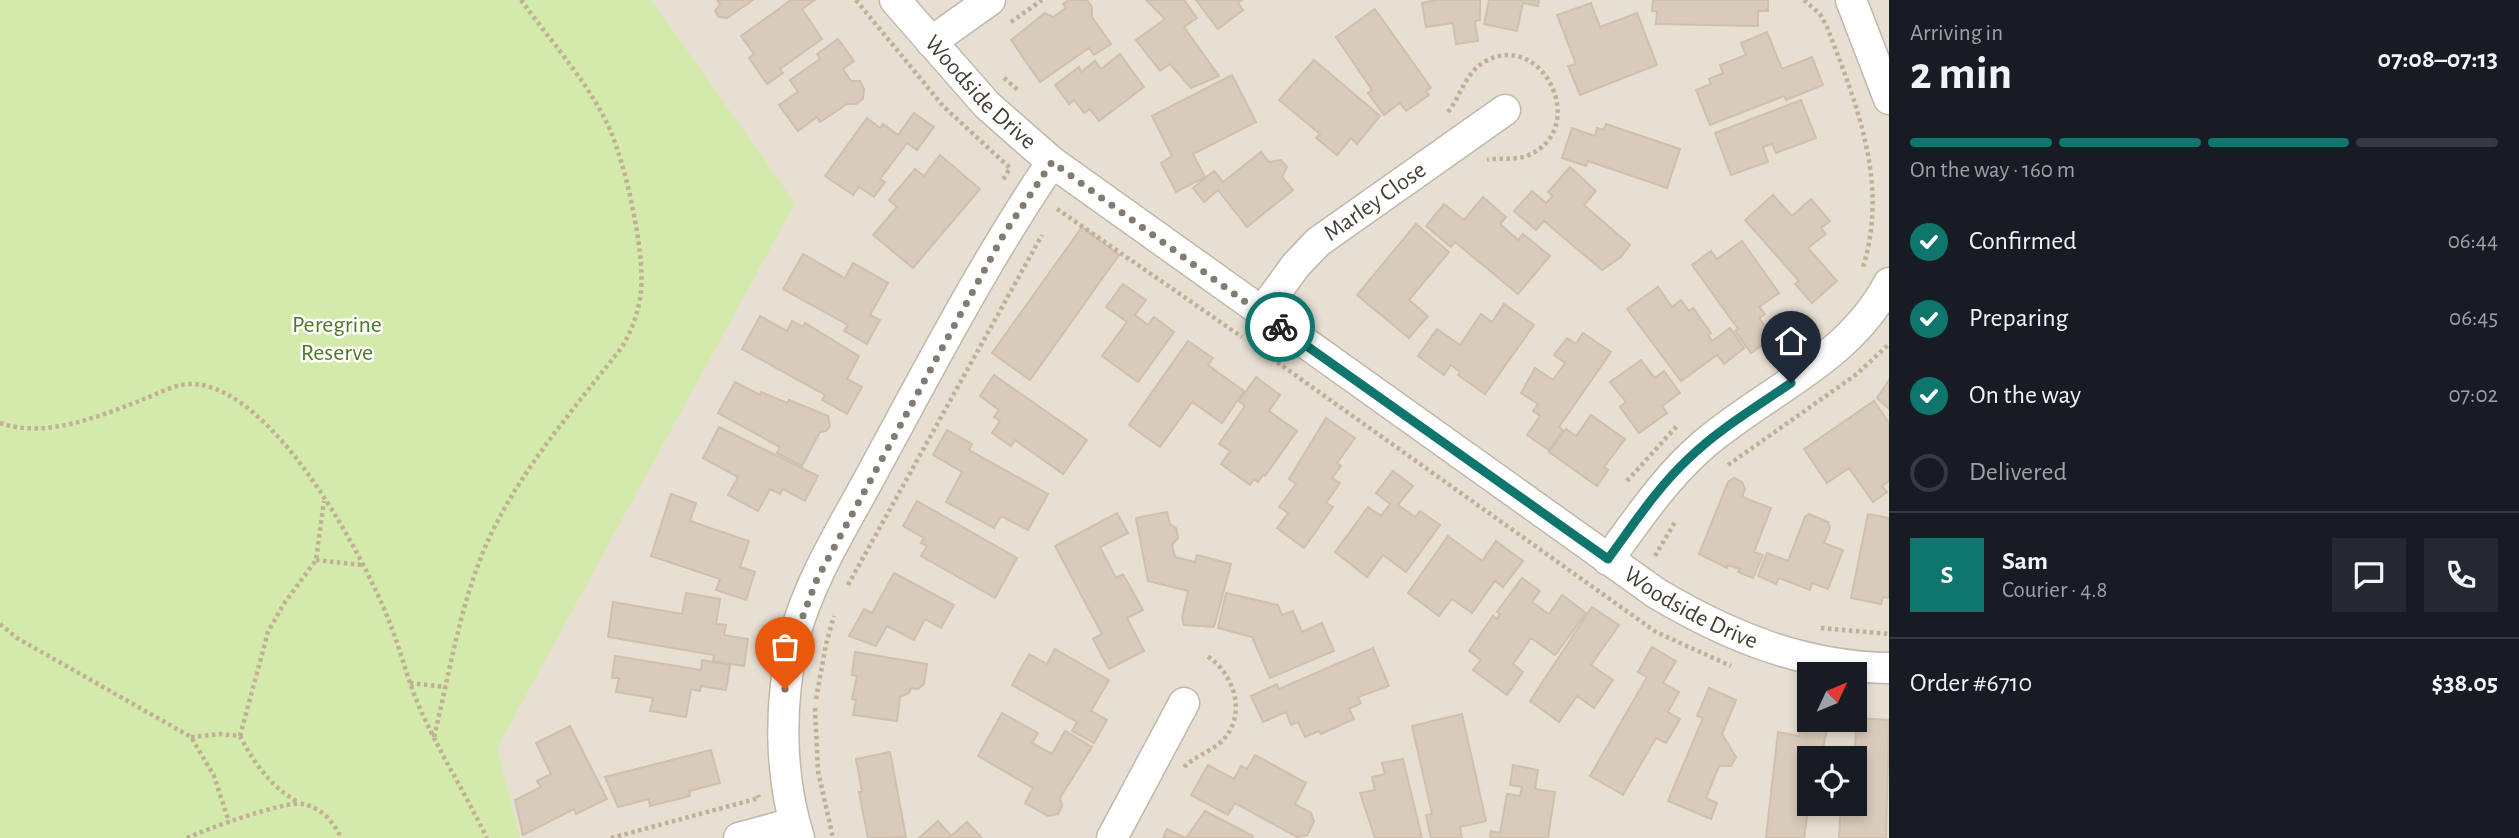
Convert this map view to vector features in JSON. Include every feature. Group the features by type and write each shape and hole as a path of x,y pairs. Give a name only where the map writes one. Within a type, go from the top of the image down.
{"street":[{"name":"Woodside Drive","path":"895,0 987,105 1052,162 1656,593 1715,627 1810,659 1889,668"},
{"path":"931,42 990,0"},
{"path":"1851,0 1889,99"},
{"name":"Marley Close","path":"1261,313 1296,265 1318,242 1505,110"},
{"path":"739,838 797,830 787,782 783,705 787,672 803,608 839,535 946,337 1004,234 1052,162"},
{"path":"1608,559 1686,460 1724,428 1814,367 1849,339 1874,310 1889,283"},
{"path":"1111,838 1184,703"}],"path":[{"path":"434,737 465,610 494,527 520,480 622,347 632,329 641,291 640,267 625,176 611,131 521,0"},
{"path":"856,0 943,106 1010,168"},
{"path":"1804,0 1820,15 1827,27 1867,133 1876,167 1877,222 1871,246 1857,277"},
{"path":"997,71 1026,97"},
{"path":"1051,220 1058,208"},
{"path":"846,589 1044,231"},
{"path":"1720,471 1857,374 1889,344"},
{"path":"0,423 38,427 68,424 110,412 179,385 195,384 235,399 253,412 300,462 362,565 390,623 410,683 434,737 487,838"},
{"path":"1622,488 1647,456 1680,423"},
{"path":"324,501 316,560 283,605 268,632 240,736 261,770 285,795 324,814 341,838"},
{"path":"1665,562 1654,555 1678,517"},
{"path":"316,560 362,565"},
{"path":"834,838 818,771 815,706 825,643 838,606"},
{"path":"0,624 18,638 191,737 214,776 229,822"},
{"path":"1820,628 1889,634"},
{"path":"1180,773 1186,764 1221,742 1236,714 1236,699 1225,672 1207,656"},
{"path":"410,683 446,687"},
{"path":"191,737 220,734 240,736"},
{"path":"611,838 759,798"},
{"path":"187,838 229,822 300,803"}],"shaded area":[{"path":"0,0 1889,0 1889,838 0,838"}],"green space":[{"name":"Peregrine Reserve","path":"0,0 651,0 795,203 497,748 520,838 0,838"}],"building":[{"path":"717,0 753,0 727,18 719,17 715,11 720,4"},
{"path":"791,0 815,0 802,9 822,39 780,69 783,73 767,84 749,58 754,54 741,36"},
{"path":"1069,0 1087,0 1092,7 1092,17 1111,44 1094,55 1089,48 1040,82 1011,40 1045,13 1053,17 1066,8 1063,4"},
{"path":"1146,0 1184,0 1197,18 1184,27 1219,76 1191,88 1170,64 1160,71 1136,40 1165,19"},
{"path":"1196,0 1242,0 1238,3 1243,10 1218,29"},
{"path":"1436,0 1480,0 1480,20 1475,21 1478,41 1456,44 1453,23 1426,27 1422,3"},
{"path":"1489,0 1539,0 1538,6 1523,3 1517,31 1484,24"},
{"path":"1653,0 1768,0 1768,11 1758,11 1758,26 1656,24 1657,11 1652,11"},
{"path":"1591,3 1600,27 1637,13 1657,65 1580,95 1568,66 1576,64 1557,15"},
{"path":"1375,9 1431,88 1426,91 1429,95 1406,111 1400,103 1384,115 1368,93 1372,90 1336,37"},
{"path":"1767,32 1782,69 1812,57 1823,85 1786,100 1784,96 1710,125 1696,90 1711,84 1709,79 1723,73 1720,65 1746,55 1741,43"},
{"path":"838,39 854,61 843,69 851,81 860,81 864,89 863,99 856,104 847,104 820,122 817,117 798,131 779,105 798,92 790,80 820,59 817,54"},
{"path":"1120,54 1144,87 1099,121 1090,109 1084,113 1074,100 1069,104 1055,85 1079,67 1081,72 1095,61 1101,69"},
{"path":"1314,60 1380,116 1357,144 1351,138 1337,155 1316,138 1320,134 1279,100"},
{"path":"1232,75 1256,122 1193,154 1205,177 1176,192 1161,163 1172,156 1152,116"},
{"path":"1801,100 1816,138 1776,153 1772,144 1763,147 1768,162 1731,175 1715,133"},
{"path":"914,113 934,127 917,150 907,143 880,179 885,182 874,197 859,187 853,195 825,176 867,118 880,128 883,124 898,135"},
{"path":"1606,124 1680,149 1667,188 1588,161 1586,166 1562,158 1572,128 1595,136 1597,128 1604,130"},
{"path":"1261,152 1269,162 1281,160 1287,167 1282,177 1293,190 1247,227 1218,190 1204,202 1193,188 1214,171 1223,182"},
{"path":"940,155 980,189 913,268 873,235 897,207 889,200 915,169 924,176"},
{"path":"1570,167 1596,191 1584,205 1630,245 1621,257 1602,270 1544,221 1536,230 1514,211 1532,191 1546,203 1553,196 1548,192"},
{"path":"1773,195 1792,216 1811,199 1830,221 1821,228 1826,234 1808,248 1837,281 1812,303 1795,284 1799,281 1745,220"},
{"path":"1483,197 1506,217 1500,224 1518,240 1523,234 1550,256 1518,294 1455,242 1451,247 1426,226 1444,204 1464,220"},
{"path":"1416,224 1449,252 1409,300 1428,316 1409,338 1357,295"},
{"path":"1082,227 1119,255 1030,380 992,353"},
{"path":"1742,241 1779,293 1759,307 1765,314 1759,318 1773,337 1751,353 1735,331 1738,329 1692,265 1711,251 1717,259"},
{"path":"803,254 845,278 853,263 888,283 870,315 880,320 867,344 844,331 848,325 783,289"},
{"path":"1123,284 1146,300 1135,315 1148,325 1154,317 1174,332 1138,382 1102,356 1127,322 1106,307"},
{"path":"1658,287 1672,307 1681,300 1689,311 1693,308 1711,333 1708,335 1712,341 1730,328 1744,348 1724,364 1717,355 1681,381 1627,309"},
{"path":"1504,304 1534,325 1485,394 1458,375 1460,372 1451,365 1444,375 1418,356 1437,329 1460,345 1481,314 1492,322"},
{"path":"760,316 787,331 792,321 803,327 805,323 859,356 847,379 862,387 847,414 822,400 825,395 742,349"},
{"path":"1583,333 1611,352 1559,427 1563,430 1549,450 1527,435 1540,416 1533,411 1538,404 1521,393 1535,368 1553,380 1565,363 1554,355 1567,338 1576,344"},
{"path":"1188,341 1213,358 1208,365 1244,391 1222,423 1192,402 1160,447 1129,425"},
{"path":"1641,360 1655,378 1664,371 1680,393 1662,406 1667,413 1639,433 1620,407 1626,402 1610,382"},
{"path":"994,375 1087,440 1063,474 1015,440 1011,446 992,433 1000,421 994,417 999,410 980,396"},
{"path":"1256,377 1280,395 1269,411 1297,431 1265,476 1258,482 1254,479 1250,485 1221,464 1230,451 1219,444 1245,406 1239,401"},
{"path":"1889,380 1889,409 1877,398"},
{"path":"735,382 760,395 761,392 787,403 789,400 828,416 830,426 826,431 820,432 802,466 777,453 780,447 718,413"},
{"path":"1874,401 1889,423 1889,481 1882,486 1887,492 1873,502 1849,468 1827,483 1804,449"},
{"path":"1591,415 1625,439 1604,467 1608,470 1597,486 1549,452 1566,429 1576,436"},
{"path":"1326,418 1355,438 1337,463 1341,466 1332,478 1340,483 1326,503 1333,507 1304,548 1277,528 1288,513 1279,507 1296,484 1289,479"},
{"path":"719,427 818,476 805,501 783,489 780,494 770,489 758,511 728,495 738,477 703,458"},
{"path":"947,430 972,444 969,450 1048,494 1028,530 1001,516 994,528 946,502 962,472 933,455"},
{"path":"1393,471 1413,486 1398,505 1415,517 1420,511 1440,525 1406,572 1383,555 1367,577 1335,552 1368,507 1381,516 1390,504 1376,493"},
{"path":"1734,478 1742,482 1745,489 1742,497 1771,508 1754,552 1763,555 1753,578 1738,572 1740,569 1728,565 1727,568 1699,554 1728,482"},
{"path":"671,494 696,503 690,521 749,541 740,567 755,572 746,600 716,590 720,579 651,556"},
{"path":"917,501 1017,558 995,598 921,556 927,546 921,543 924,538 903,526"},
{"path":"1167,512 1178,538 1172,545 1175,557 1195,562 1197,555 1231,564 1214,627 1184,625 1182,618 1188,591 1148,581 1136,518"},
{"path":"1117,513 1128,533 1100,547 1116,578 1123,574 1143,610 1127,618 1144,651 1109,669 1093,639 1102,634 1055,546"},
{"path":"1809,514 1828,522 1830,528 1824,543 1843,550 1828,589 1812,583 1810,590 1779,578 1776,584 1758,576 1767,553 1788,561 1805,517"},
{"path":"1868,514 1889,518 1889,598 1883,597 1881,604 1851,598"},
{"path":"1448,536 1482,561 1496,541 1523,561 1503,587 1495,581 1472,613 1452,599 1439,616 1408,593"},
{"path":"894,573 954,605 941,628 925,619 914,640 887,626 876,646 849,636 864,609 872,613"},
{"path":"1522,578 1540,591 1532,602 1549,614 1562,595 1586,613 1555,655 1531,638 1513,664 1523,672 1507,695 1473,670 1481,660 1469,651 1493,616 1497,619 1500,614 1497,612"},
{"path":"686,593 720,599 716,624 726,625 724,635 748,639 744,666 713,661 714,655 608,637 613,602 682,614"},
{"path":"1226,593 1278,605 1282,615 1293,611 1302,632 1322,623 1334,651 1270,678 1252,637 1218,628"},
{"path":"1592,607 1619,625 1591,665 1613,680 1594,708 1577,696 1559,722 1530,701"},
{"path":"1652,647 1676,661 1663,683 1679,692 1668,712 1680,719 1666,743 1656,738 1623,795 1590,776 1647,677 1638,672"},
{"path":"1373,648 1389,686 1358,697 1361,703 1349,709 1354,719 1321,734 1319,731 1305,737 1298,722 1291,725 1286,712 1263,722 1251,696 1277,684 1279,689"},
{"path":"1055,649 1109,680 1091,711 1107,720 1094,743 1072,731 1077,722 1012,685 1029,654 1047,664"},
{"path":"855,652 927,664 924,684 918,689 911,688 909,693 900,697 897,721 853,715 856,700 852,699 857,676 852,675"},
{"path":"615,656 701,670 702,660 730,665 726,690 701,686 700,691 691,689 686,717 650,711 653,698 616,692 619,678 612,678"},
{"path":"1709,688 1736,700 1722,734 1736,757 1731,766 1719,766 1706,798 1717,803 1711,819 1668,801 1703,718 1697,716"},
{"path":"1002,713 1038,733 1032,743 1052,754 1065,731 1092,747 1060,798 1062,806 1058,814 1048,816 1025,803 1033,788 978,756"},
{"path":"1462,714 1486,821 1460,827 1462,838 1431,838 1426,815 1432,814 1412,726"},
{"path":"1867,719 1889,720 1886,838 1839,838 1840,816 1867,816 1867,746 1855,746 1856,732 1867,732"},
{"path":"570,726 607,799 576,814 574,809 523,835 515,800 541,787 537,781 551,774 536,743"},
{"path":"1778,732 1799,736 1800,732 1826,732 1823,746 1797,746 1797,816 1807,816 1804,838 1766,838"},
{"path":"711,750 720,783 689,791 690,796 650,806 649,799 618,807 605,777"},
{"path":"890,752 906,837 868,838 856,759"},
{"path":"1255,755 1306,783 1295,804 1311,813 1314,822 1307,835 1297,837 1235,803 1228,815 1191,795 1208,765 1234,779 1241,766 1247,769"},
{"path":"1403,759 1422,838 1375,838 1360,793 1375,790 1372,777 1385,774 1382,763"},
{"path":"1513,765 1538,770 1535,789 1555,792 1548,838 1490,838 1491,831 1500,833 1507,794 1520,796 1522,787 1510,785"},
{"path":"1205,811 1253,836 1252,838 1186,838"},
{"path":"938,821 951,836 967,822 982,838 919,838"},
{"path":"1167,829 1185,838 1163,838"}],"way so far":[{"path":"785,689 803,608 839,535 1004,234 1052,162 1280,327"}],"route":[{"path":"1280,327 1608,559 1686,460 1724,428 1791,383"}]}
